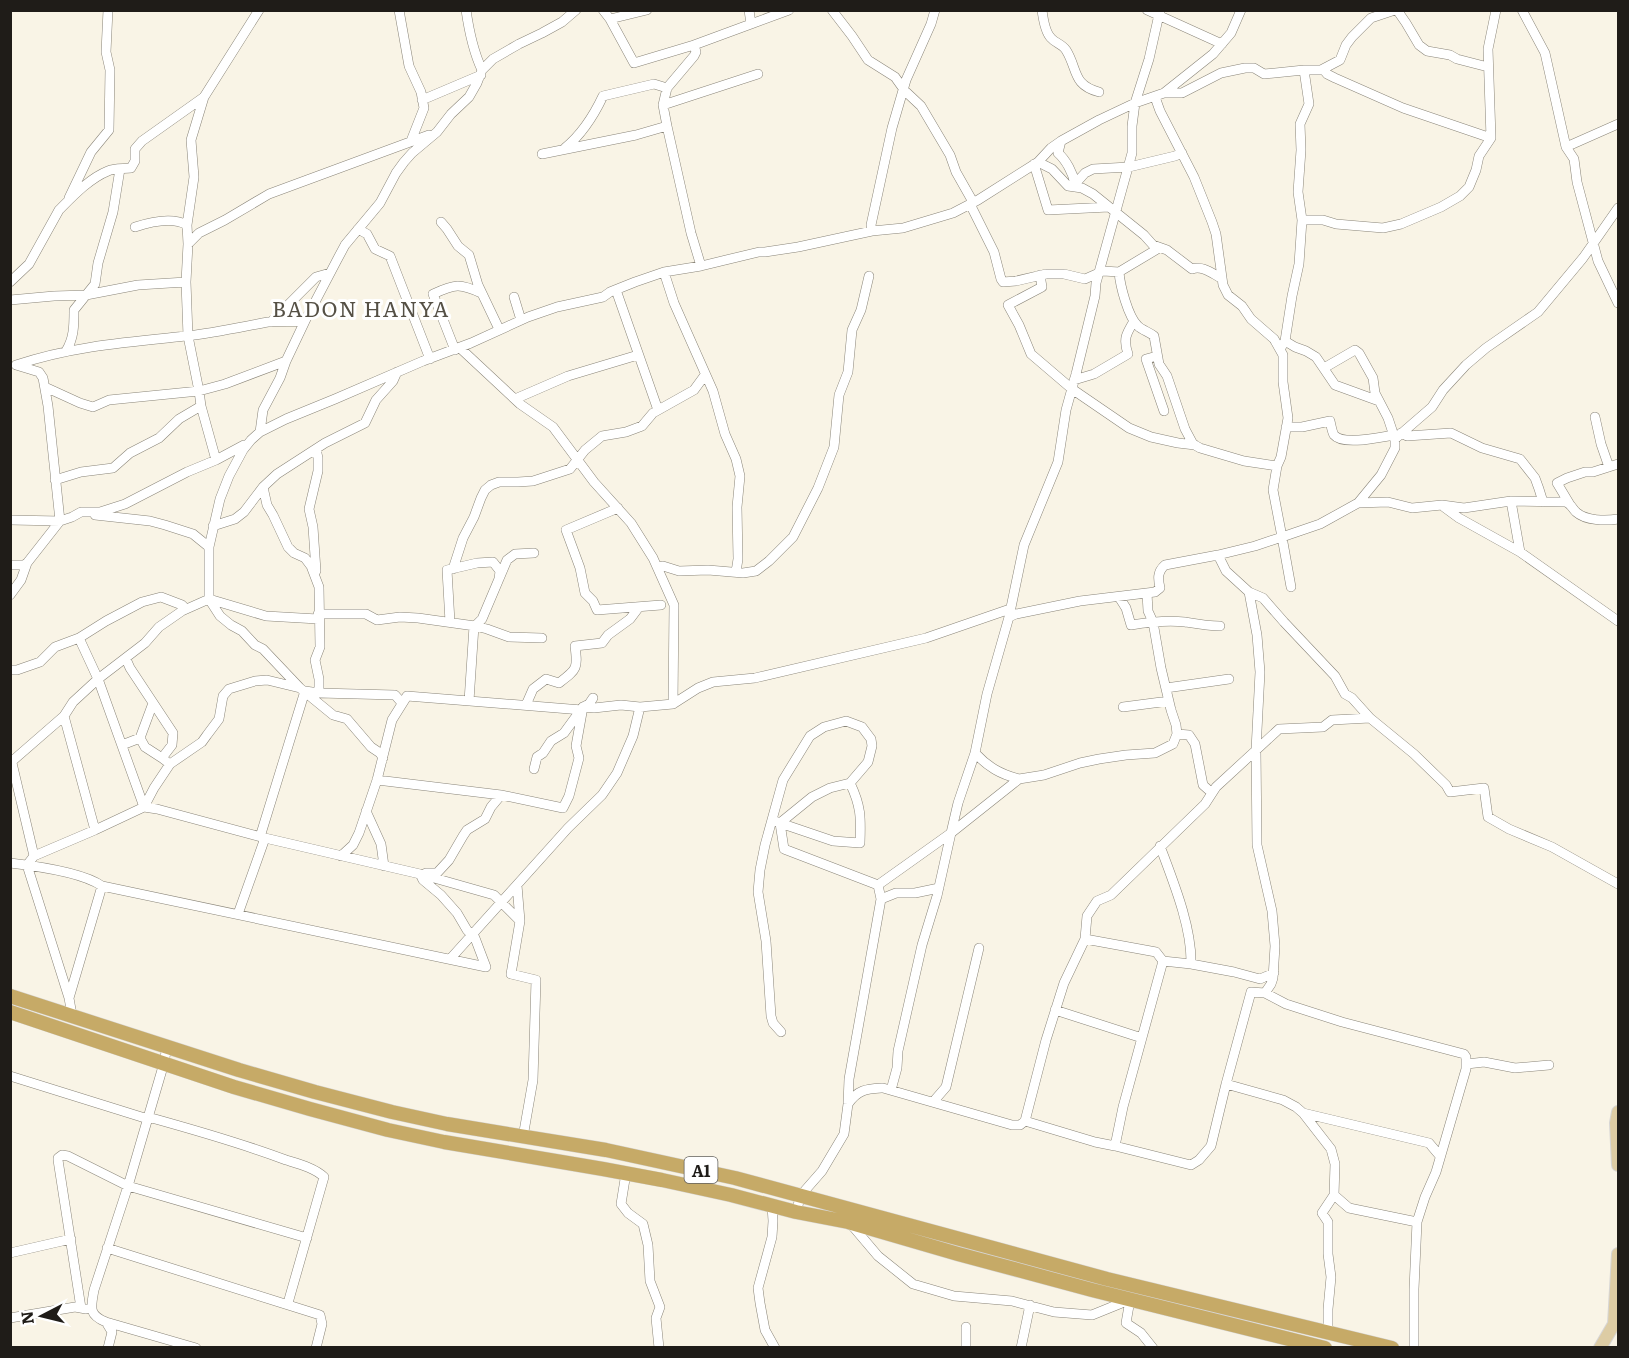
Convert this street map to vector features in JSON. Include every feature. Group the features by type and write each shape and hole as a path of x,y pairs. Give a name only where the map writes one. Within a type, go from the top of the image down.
{"highway":[{"name":"A1","path":"10,996 239,1070 392,1112 437,1122 606,1150 735,1178 1180,1297 1392,1347"},
{"name":"A1","path":"10,1012 256,1094 397,1132 662,1180 848,1222 1130,1300 1325,1347"},
{"path":"662,1180 666,1162"}],"main road":[{"path":"1618,1112 1616,1123 1618,1165"},
{"path":"1600,1347 1614,1324 1618,1254"}],"street":[{"path":"67,202 91,152 109,130 110,70 106,52 108,10"},
{"path":"216,460 201,406 188,336 187,225 194,177 191,140 204,97 259,10"},
{"path":"399,10 409,66 421,92 424,108 411,141"},
{"path":"466,10 469,29 482,72"},
{"path":"260,432 263,410 330,273 345,245 380,203 404,162 437,132 451,114 469,97 482,72 493,59 562,22 576,10"},
{"path":"603,10 634,63 694,45 789,10"},
{"path":"610,19 647,10"},
{"path":"749,10 751,24"},
{"path":"832,10 868,60 895,77 918,102 936,130 950,155 994,252 1002,281 1064,274 1086,279 1103,271 1119,272 1159,248"},
{"path":"872,231 892,128 906,80 932,24 935,10"},
{"path":"1042,10 1049,35 1065,49 1080,82 1088,89 1099,92"},
{"path":"1147,10 1158,12 1222,44"},
{"path":"1159,95 1213,54 1231,33 1240,10"},
{"path":"10,520 60,521 72,518 81,512 100,512 124,504 238,449 260,432 286,419 458,349 521,320 557,307 603,297 664,272 701,266 751,253 798,247 872,231 903,228 944,217 972,203 1036,163 1061,141 1135,103 1159,95 1182,93 1221,73 1245,68 1254,68 1264,74 1321,70 1340,60 1346,45 1371,18 1396,10 1419,45 1427,51 1488,67"},
{"path":"1302,220 1323,220 1336,224 1383,228 1401,224 1442,207 1460,196 1469,187 1479,156 1491,138 1488,49 1496,10"},
{"path":"1522,10 1545,53 1566,147 1574,159 1576,182 1598,261 1618,303"},
{"path":"891,1090 922,945 939,888 957,803 975,753 987,693 1009,613 1024,545 1058,462 1065,413 1100,272 1112,209 1129,167 1135,103 1149,59 1158,12"},
{"path":"694,45 696,52 694,56 667,88 663,105 691,233 701,266"},
{"path":"1323,69 1335,78 1403,108 1491,138"},
{"path":"1291,587 1273,490 1276,466 1281,457 1288,418 1283,345 1299,269 1302,220 1298,192 1300,124 1309,104 1304,70"},
{"path":"422,100 482,72"},
{"path":"663,105 758,74"},
{"path":"563,150 595,112 603,96 654,84 667,88"},
{"path":"1159,95 1160,111 1194,177 1216,234 1221,278 1228,294 1274,339 1283,345 1316,357 1335,385 1379,401"},
{"path":"10,282 29,264 59,210 67,202 110,169 131,168 135,161 135,149 142,141 204,97"},
{"path":"1566,147 1618,124"},
{"path":"542,154 636,135 667,126"},
{"path":"188,244 199,233 269,194 437,132"},
{"path":"1061,141 1058,153 1071,171 1075,186"},
{"path":"1075,186 1086,172 1093,169 1129,167 1182,153"},
{"path":"1036,163 1052,169 1065,184 1082,188 1093,194 1153,245 1167,250 1192,269 1202,268 1221,278"},
{"path":"1036,163 1048,210 1112,209"},
{"path":"66,351 72,341 74,310 95,284 98,263 113,212 120,169"},
{"path":"1397,436 1432,407 1443,390 1466,365 1486,348 1538,312 1583,258 1618,208"},
{"path":"135,227 146,223 180,221 187,225"},
{"path":"441,222 459,246 469,255 481,293 499,329"},
{"path":"358,229 367,234 375,249 390,256 430,359"},
{"path":"664,272 674,303 713,391 740,476 736,572"},
{"path":"1119,272 1120,284 1134,321 1154,336 1160,366 1167,376 1185,429 1195,445"},
{"path":"271,322 316,277 330,273"},
{"path":"1040,275 1042,287 1008,305 1031,354 1129,428 1151,437 1195,445 1244,461 1276,466"},
{"path":"657,567 663,566 679,571 708,570 743,573 756,571 793,537 818,488 834,447 839,395 848,372 852,330 861,310 869,276"},
{"path":"10,300 86,295 138,285 186,282"},
{"path":"481,293 466,286 454,285 433,294 458,349 515,399 553,427 594,482 631,523 653,558 674,605 673,704"},
{"path":"616,290 658,410"},
{"path":"513,297 521,320"},
{"path":"13,365 66,351 146,339 188,336 271,322 305,321"},
{"path":"1073,384 1128,354 1124,344 1127,332 1134,321"},
{"path":"341,856 356,840 377,780 392,720 407,696 583,709 621,705 640,707 673,704 698,688 713,682 755,678 927,638 1009,613 1016,614 1080,601 1155,592 1160,588 1157,579 1161,569 1165,566 1255,546 1320,524 1358,503 1381,475 1395,448 1397,436 1375,393 1373,378 1359,352 1355,350 1324,368"},
{"path":"515,399 568,376 638,355"},
{"path":"1157,356 1146,358 1164,411"},
{"path":"45,387 93,407 109,400 199,391 225,384 286,361"},
{"path":"10,595 21,580 27,563 60,521 44,378 39,372 13,365"},
{"path":"213,526 235,519 244,512 263,487 277,474 316,449 365,423 376,400 393,381 397,372"},
{"path":"453,569 463,538 485,490 500,482 533,481 570,469 585,450 602,436 626,432 642,426 653,413 694,390 705,375"},
{"path":"56,480 81,472 113,468 130,453 159,438 179,419 201,406"},
{"path":"1595,417 1601,444 1614,465 1593,472 1585,472 1557,483 1575,512 1589,518 1618,519"},
{"path":"1286,428 1330,421 1333,434 1350,441 1451,433 1482,448 1520,459 1534,478 1543,502"},
{"path":"251,440 229,476 213,526 209,547 209,599 220,616 242,630 302,690 333,714 348,719 383,758"},
{"path":"316,449 318,471 309,509 314,537 316,576"},
{"path":"263,487 265,502 288,547 305,558 316,576 319,587 320,647 315,660 319,693"},
{"path":"1358,503 1388,502 1412,508 1442,505 1464,508 1511,501 1569,503"},
{"path":"1511,501 1520,552"},
{"path":"1442,505 1459,518 1520,552 1618,621"},
{"path":"618,508 566,530 580,568 585,593 593,601 597,610 661,605"},
{"path":"81,512 165,525 193,534 209,547"},
{"path":"450,622 447,570 492,562 515,554 534,553"},
{"path":"469,701 474,626 482,619 507,560 515,554"},
{"path":"1218,555 1226,571 1250,592 1263,598 1335,676 1345,694 1414,754 1446,785 1450,792 1484,788 1488,817 1509,829 1552,847 1618,884"},
{"path":"492,562 500,570 499,579"},
{"path":"10,565 27,563"},
{"path":"1250,592 1260,672 1256,750 1257,845 1274,930 1275,973 1265,993"},
{"path":"975,753 1002,774 1019,779 1044,775 1099,759 1155,753 1173,744 1177,734 1176,725 1153,621 1148,611 1147,593"},
{"path":"10,670 18,670 40,662 55,647 79,638 142,602 161,597 182,605 184,607 182,611"},
{"path":"1119,597 1126,608 1131,624 1153,621 1220,626"},
{"path":"34,856 11,763 63,716 73,702 98,679 145,643 159,627 182,611 209,599 266,616 318,617 366,614 377,620 400,617 418,618 474,626 509,637 542,638"},
{"path":"526,705 533,689 546,679 559,683 571,674 577,662 575,646 602,643 608,635 630,619 639,607"},
{"path":"79,638 98,679 144,807"},
{"path":"126,659 173,733 172,745 166,761 144,807"},
{"path":"1166,688 1229,679"},
{"path":"166,761 202,742 219,718 223,696 229,689 255,681 267,680 319,693 395,695 402,703"},
{"path":"238,914 263,837 302,690"},
{"path":"534,769 539,754 543,753 551,741 564,733 594,698"},
{"path":"1123,707 1169,701"},
{"path":"122,745 140,738 153,703"},
{"path":"451,958 568,828 602,795 617,773 633,736 640,707"},
{"path":"377,780 501,795 563,808 569,796 579,758 576,746 583,709"},
{"path":"63,716 95,830"},
{"path":"848,1104 863,1090 883,1088 1011,1125 1020,1125 1026,1120 1064,983 1085,939 1088,916 1097,901 1111,895 1205,804 1216,786 1279,729 1323,727 1332,720 1370,718"},
{"path":"775,821 812,797 830,788 850,783 868,762 872,746 871,739 862,727 846,721 824,727 810,736 783,780 775,821 760,870 758,892 766,941 771,1016 773,1023 781,1032"},
{"path":"1177,734 1189,735 1195,744 1203,785 1212,793"},
{"path":"140,738 145,747 166,761"},
{"path":"878,885 951,833 1019,779"},
{"path":"775,821 833,841 860,843 861,823 858,800 850,783"},
{"path":"420,874 437,873 449,860 467,830 485,819 501,795"},
{"path":"27,865 34,856 144,807 157,808 263,837 420,874 494,895 520,921"},
{"path":"366,811 381,844 384,866"},
{"path":"775,821 784,849 878,885"},
{"path":"1160,846 1178,893 1191,951 1191,964"},
{"path":"10,863 83,876 102,886 486,966 472,934 457,913 423,880 420,874"},
{"path":"27,865 69,998 72,1015"},
{"path":"517,885 520,921 511,974 536,980 533,1080 523,1137"},
{"path":"796,1212 801,1195 822,1171 844,1134 849,1078 880,899 878,885"},
{"path":"69,998 102,886"},
{"path":"880,899 896,893 915,893 939,888"},
{"path":"1085,939 1156,952 1163,961 1191,964 1260,979 1275,973"},
{"path":"933,1102 946,1087 979,948"},
{"path":"1115,1146 1123,1107 1163,961"},
{"path":"1026,1120 1095,1142 1191,1165 1199,1160 1211,1146 1251,992 1265,993 1286,1004 1342,1022 1464,1054 1467,1064 1440,1156 1417,1222 1414,1347"},
{"path":"1055,1010 1142,1038"},
{"path":"86,1308 128,1186 164,1064 167,1046"},
{"path":"1467,1064 1484,1062 1515,1068 1549,1065"},
{"path":"10,1076 253,1148 322,1175 324,1179 288,1303"},
{"path":"1226,1084 1283,1100 1296,1107 1331,1149 1335,1164 1334,1195 1322,1213 1328,1222 1331,1277 1328,1333"},
{"path":"1303,1113 1429,1143 1440,1156"},
{"path":"86,1308 71,1239 58,1160 60,1156 68,1156 128,1186 306,1238"},
{"path":"626,1173 621,1204 642,1224 648,1245 650,1281 660,1307 656,1318 659,1347"},
{"path":"1334,1195 1349,1208 1417,1222"},
{"path":"772,1206 772,1237 758,1288 765,1330 775,1347"},
{"path":"848,1222 878,1256 913,1284 954,1296 1012,1301 1054,1311 1092,1315 1130,1300"},
{"path":"10,1253 71,1239"},
{"path":"107,1248 288,1303 320,1315 322,1324 316,1347"},
{"path":"1130,1300 1126,1323 1141,1333 1153,1347"},
{"path":"1021,1347 1030,1305"},
{"path":"10,1318 75,1307 86,1308 106,1322 176,1345 196,1347"},
{"path":"106,1322 112,1332 108,1347"},
{"path":"966,1327 966,1347"}],"district":[{"name":"BADON HANYA","path":"361,307"}]}
